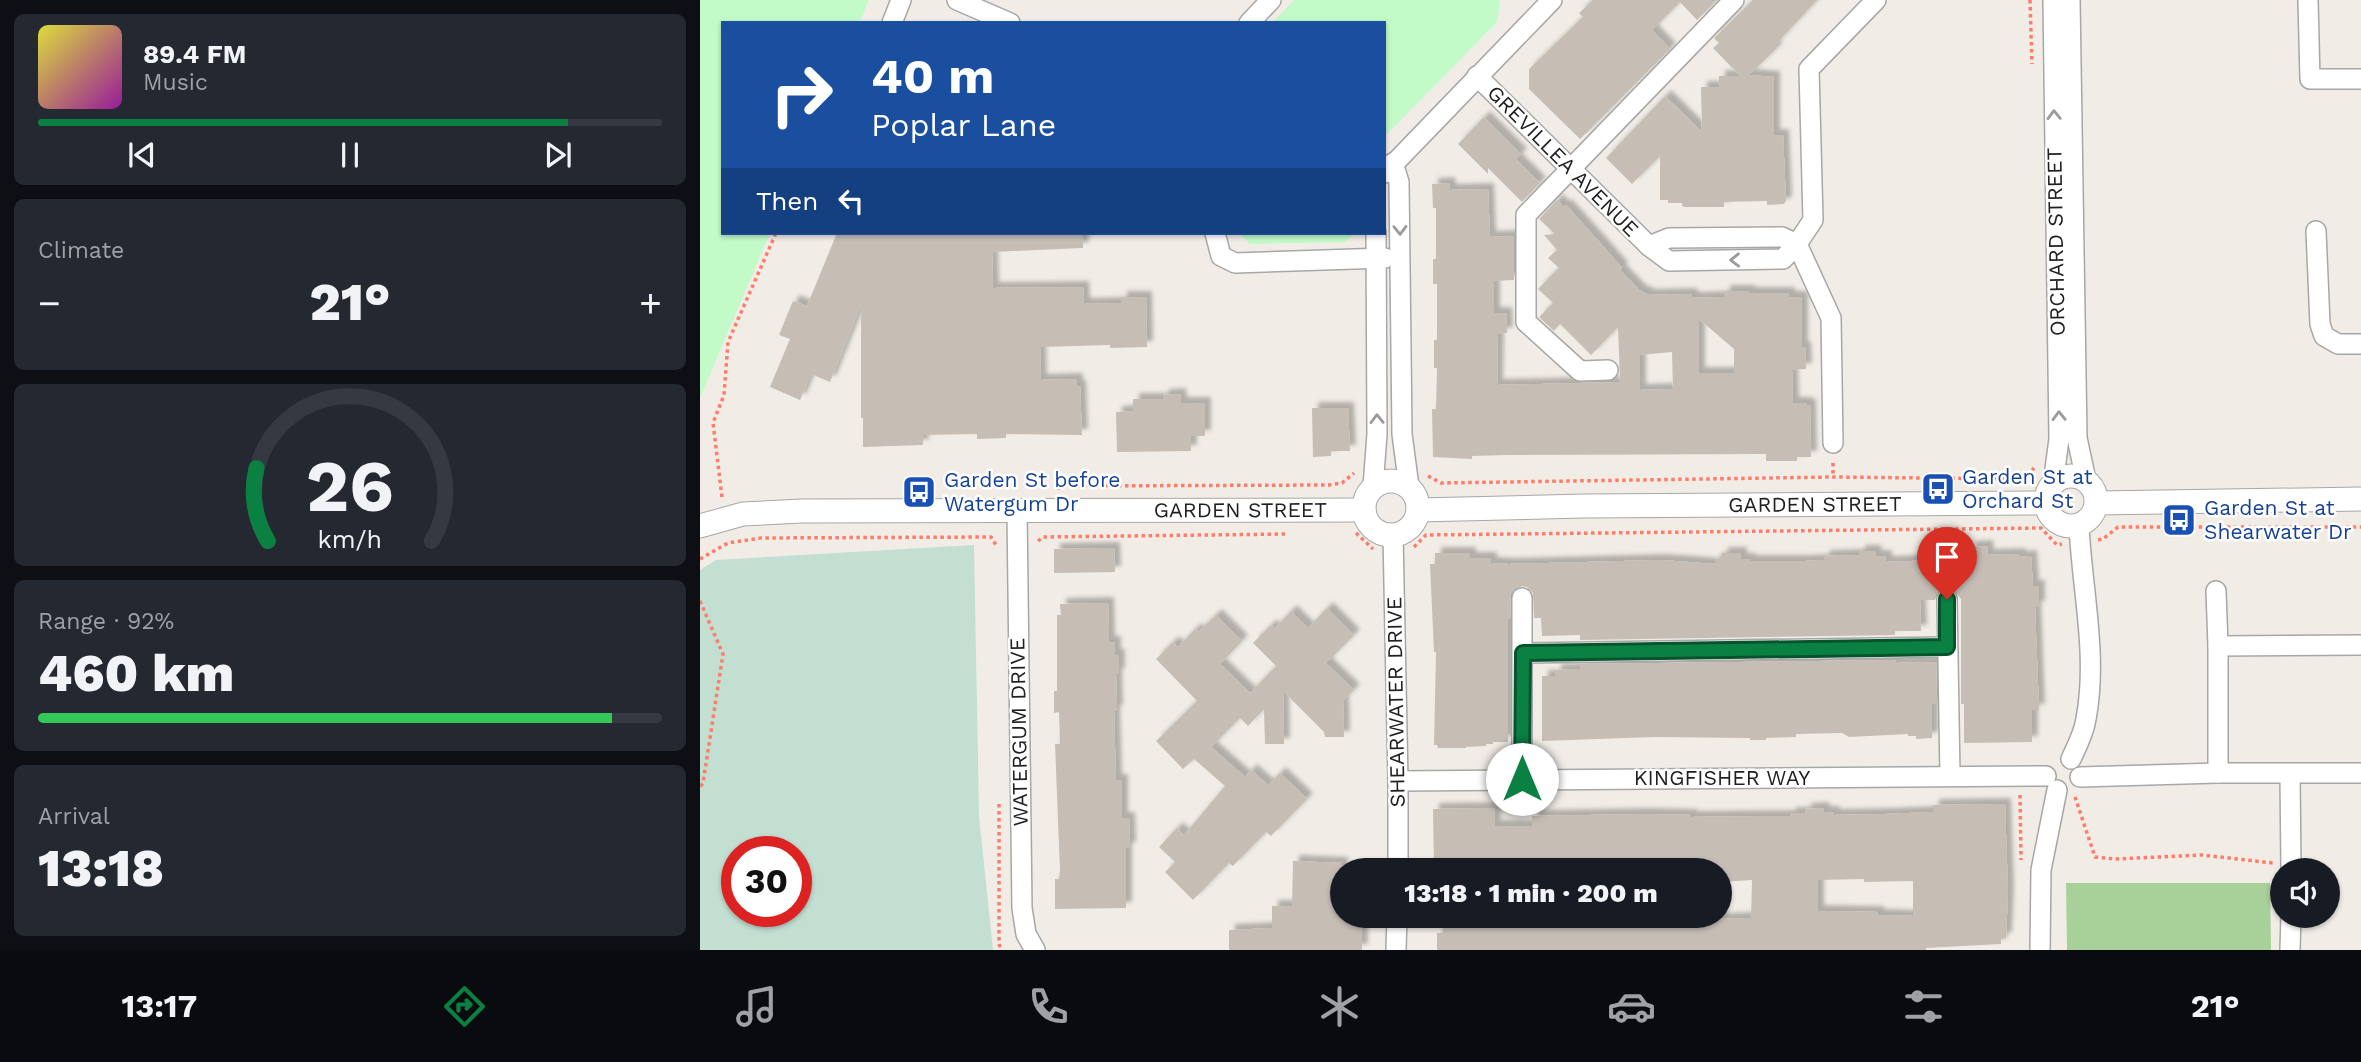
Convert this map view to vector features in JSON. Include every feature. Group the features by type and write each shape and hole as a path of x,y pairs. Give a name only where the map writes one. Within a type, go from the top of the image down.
{"street":[{"path":"893,21 901,0"},
{"path":"957,0 1005,21"},
{"path":"1251,21 1271,0"},
{"path":"1608,370 1580,372 1526,322 1526,215 1734,0"},
{"path":"1833,443 1831,318 1797,244 1813,220 1809,69 1876,0"},
{"name":"ORCHARD STREET","path":"2049,493 2059,439 2053,0"},
{"name":"ORCHARD STREET","path":"2070,0 2077,438 2086,480"},
{"path":"2308,0 2310,79 2361,79"},
{"path":"1409,487 1393,480 1373,487 1366,497 1364,510 1373,528 1393,535 1406,531 1412,526 1418,510 1416,497 1409,487 1403,443 1399,182 1388,168 1477,76 1540,4"},
{"name":"GREVILLEA AVENUE","path":"1477,76 1649,246 1669,238 1782,237 1797,244"},
{"path":"2316,230 2319,312 2324,335 2338,344 2361,344"},
{"path":"1216,235 1221,256 1235,263 1400,258"},
{"path":"1373,487 1377,434 1376,235"},
{"path":"2071,759 2086,721 2090,691 2088,625 2079,534 2097,503 2095,492 2086,480 2071,476 2061,478 2049,493 2048,513 2055,521 2079,534"},
{"name":"GARDEN STREET","path":"1418,510 2049,493"},
{"path":"2097,503 2361,499"},
{"name":"GARDEN STREET","path":"700,526 722,518 761,512 1364,510"},
{"name":"WATERGUM DRIVE","path":"1017,511 1022,908 1026,934 1035,950"},
{"name":"SHEARWATER DRIVE","path":"1393,535 1398,858"},
{"path":"2216,591 2218,773"},
{"path":"1522,598 1522,779"},
{"path":"1947,599 1950,776"},
{"path":"2218,646 2361,645"},
{"path":"1523,653 1947,647"},
{"path":"2040,950 2040,870 2064,783 2078,766 2071,759 2056,759 2049,766 2064,783"},
{"name":"KINGFISHER WAY","path":"1398,781 1950,776 2064,783 2218,773 2361,773"},
{"path":"2290,774 2291,858"},
{"path":"1396,950 1397,928"},
{"path":"2290,950 2291,928"}],"path":[{"path":"722,497 713,423 724,395 728,342 775,235"},
{"path":"1059,486 1329,485 1342,484 1358,468"},
{"path":"1412,549 1426,534 2041,528 2057,545 2079,534 2103,539 2118,527 2361,527"},
{"path":"1344,533 1357,533 1374,550"},
{"path":"1031,547 1043,537 1290,534"},
{"path":"700,559 728,543 761,538 991,537 998,548"},
{"path":"700,601 723,654 703,783 700,787"},
{"path":"2064,783 2095,857 2115,859 2202,855 2270,864"},
{"path":"2007,795 2020,794 2021,869"}],"green space":[{"path":"700,0 869,0 860,21 721,21 721,235 769,235 700,398"},
{"path":"1294,0 1500,1 1497,22 1386,135 1386,21 1274,21"},
{"path":"1241,235 1354,235 1345,242 1250,244"},
{"path":"974,545 979,816 993,950 700,950 700,570 716,560"},
{"path":"2066,883 2270,883 2271,950 2067,950"}],"building":[{"path":"1593,0 1711,0 1714,3 1697,20 1680,2 1652,30 1670,49 1580,139 1529,89 1529,69 1583,17 1579,13"},
{"path":"1753,0 1817,0 1774,46 1777,48 1749,75 1774,77 1774,135 1783,135 1786,201 1784,204 1767,205 1767,201 1724,202 1724,207 1685,207 1682,203 1660,200 1660,156 1632,184 1606,158 1665,96 1702,132 1701,87 1719,87 1719,76 1740,76 1713,48 1719,43 1714,38"},
{"path":"1484,117 1521,154 1516,159 1540,183 1522,202 1488,168 1488,174 1458,144"},
{"path":"1449,183 1450,190 1488,189 1490,237 1514,236 1514,280 1494,281 1494,313 1506,313 1507,333 1498,334 1497,385 1620,382 1618,327 1591,355 1560,324 1554,331 1539,317 1553,303 1538,289 1559,268 1548,258 1557,250 1544,235 1555,234 1539,219 1557,200 1564,207 1566,205 1639,290 1649,295 1724,297 1724,291 1749,291 1789,293 1789,297 1802,297 1802,348 1805,347 1806,369 1792,370 1793,403 1810,405 1811,457 1797,457 1797,461 1766,461 1766,454 1506,455 1472,456 1472,459 1433,457 1432,409 1436,409 1437,368 1434,368 1434,340 1437,340 1437,284 1433,284 1436,208 1433,208 1432,184","holes":["1699,319 1734,349 1734,373 1699,373","1672,352 1673,389 1640,390 1640,355"]},
{"path":"836,235 1083,235 1083,248 992,252 993,288 1083,287 1084,304 1121,303 1121,297 1146,297 1147,347 1040,347 1041,380 1077,379 1077,386 1080,386 1082,435 1006,434 1006,438 977,439 977,434 923,435 923,445 863,447 861,305 830,382 811,374 800,400 770,387 790,339 779,335 793,301 807,306"},
{"path":"1180,394 1181,403 1205,403 1205,436 1191,436 1191,451 1117,452 1116,412 1133,411 1133,399 1163,399 1163,395"},
{"path":"1312,408 1348,408 1350,451 1331,451 1331,456 1313,457"},
{"path":"1987,546 1988,555 2031,556 2033,586 2039,586 2039,607 2035,607 2039,710 2032,710 2032,742 1964,743 1964,704 1961,704 1961,599 1952,588 1940,589 1935,600 1920,600 1921,631 1895,631 1895,635 1580,640 1580,635 1542,636 1541,618 1534,618 1533,593 1527,587 1521,586 1511,593 1508,619 1508,742 1493,742 1486,746 1466,748 1438,748 1434,745 1436,652 1430,564 1435,564 1435,553 1470,553 1470,558 1491,558 1491,563 1509,564 1660,560 1715,564 1715,559 1722,558 1722,553 1741,553 1741,559 1750,561 1805,561 1824,560 1824,556 1859,555 1859,551 1876,551 1875,556 1886,556 1886,562 1961,559 1971,557 1970,547"},
{"path":"1114,548 1115,572 1054,573 1054,549"},
{"path":"1108,603 1109,642 1115,642 1115,655 1119,655 1119,674 1116,674 1117,711 1114,711 1116,780 1122,780 1122,818 1129,818 1126,908 1055,909 1055,879 1059,879 1060,871 1055,744 1060,744 1059,712 1054,713 1054,691 1057,691 1057,615 1061,615 1060,604"},
{"path":"1327,608 1354,635 1326,663 1354,690 1343,701 1344,737 1325,737 1324,732 1283,691 1284,744 1265,744 1264,709 1248,726 1240,718 1211,747 1245,777 1251,770 1268,785 1280,773 1307,799 1271,836 1266,832 1233,866 1229,863 1193,900 1165,872 1175,862 1159,847 1177,828 1184,835 1225,786 1194,759 1183,769 1156,741 1197,701 1156,659 1173,642 1178,647 1195,629 1198,632 1216,615 1242,641 1220,664 1250,693 1276,666 1253,643 1271,625 1274,629 1291,611 1308,628"},
{"path":"1896,660 1896,663 1936,662 1937,704 1932,704 1932,738 1916,739 1916,736 1908,734 1849,737 1842,733 1796,734 1796,737 1766,740 1654,737 1542,741 1542,676 1555,676 1555,670 1580,669 1580,664"},
{"path":"2005,804 2008,892 2006,938 2001,939 2001,944 1926,950 1437,950 1437,933 1443,933 1443,928 1732,928 1732,919 1751,918 1752,880 1732,881 1732,858 1434,858 1433,809 1494,808 1495,826 1532,826 1532,816 1790,816 1790,813 1805,813 1805,809 1823,808 1824,812 1834,812 1834,815 1933,812 1933,805","holes":["1818,880 1913,881 1913,916 1878,915 1878,912 1818,911"]},
{"path":"1293,861 1330,863 1330,928 1362,928 1362,950 1229,950 1229,930 1272,928 1272,906 1292,906"}],"place":[{"name":"Garden St at Orchard St","path":"1938,489"},
{"name":"Garden St before Watergum Dr","path":"919,492"},
{"name":"Garden St at Shearwater Dr","path":"2179,520"}],"route":[{"path":"1522,779 1523,653 1947,647 1947,599"}]}
